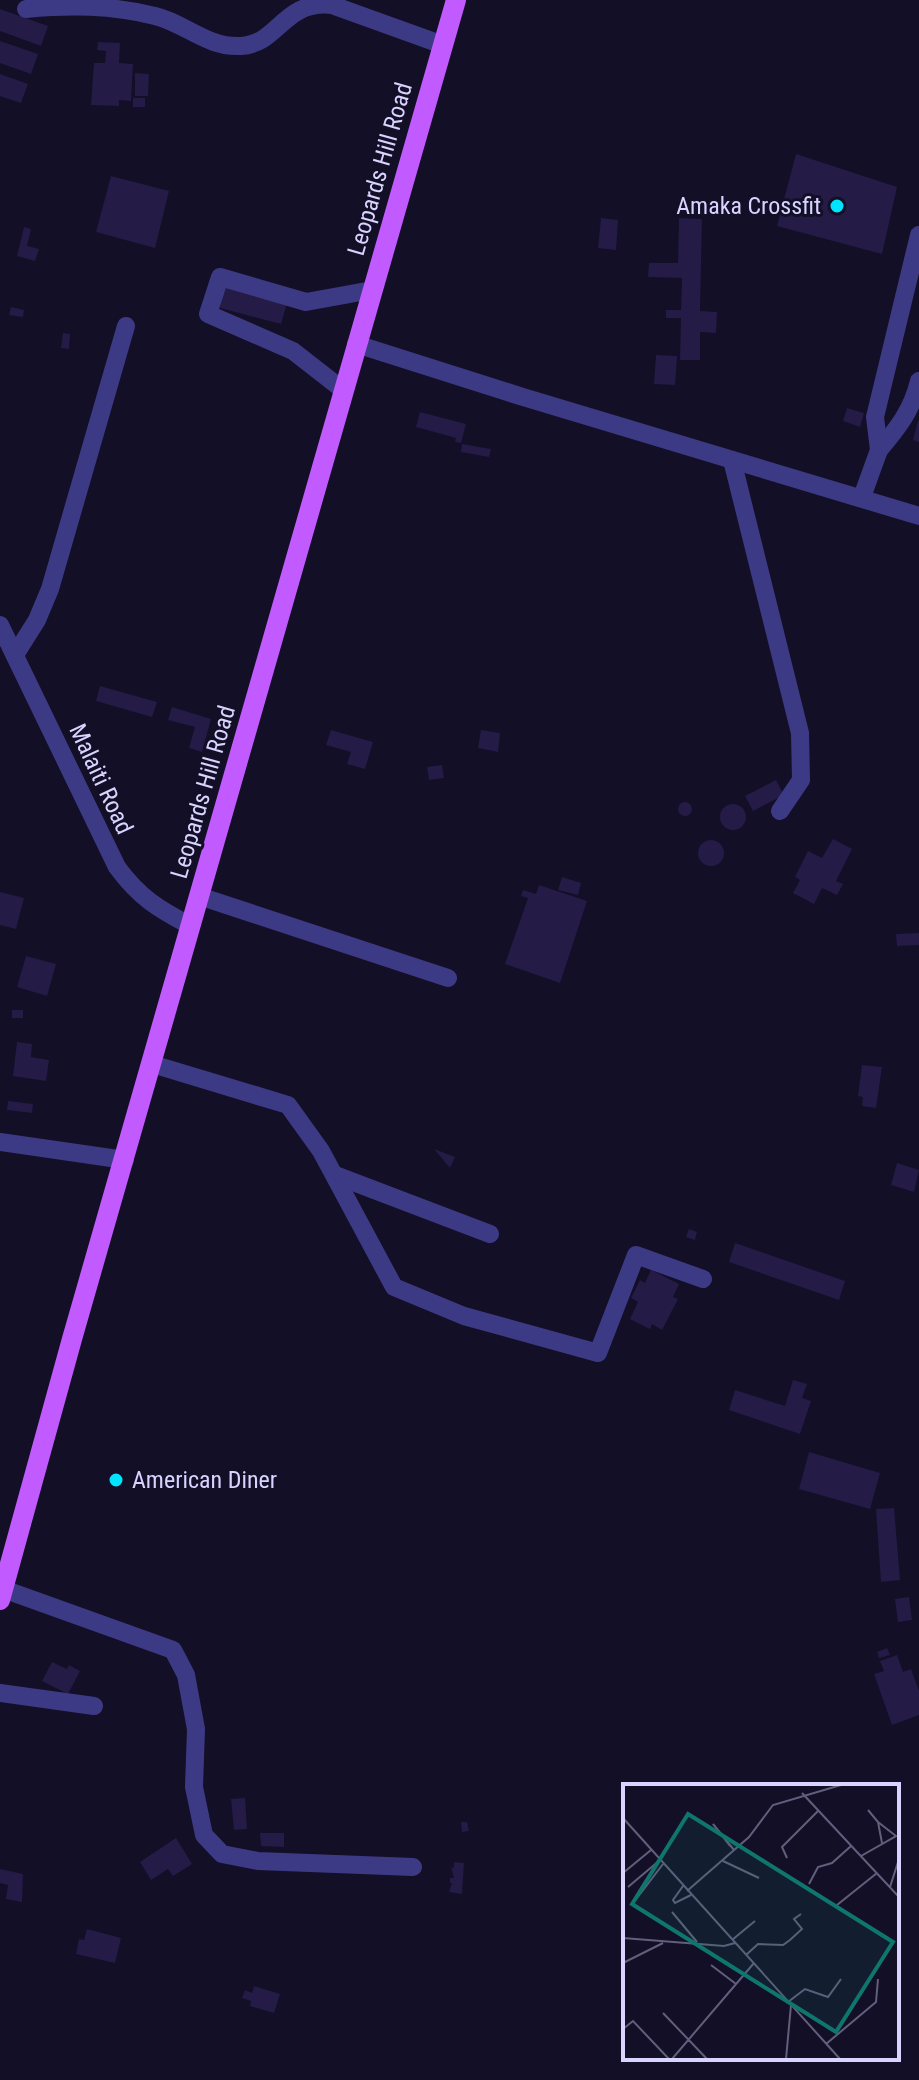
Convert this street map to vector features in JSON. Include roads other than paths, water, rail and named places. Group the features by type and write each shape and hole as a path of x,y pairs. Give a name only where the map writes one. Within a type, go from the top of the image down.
{"main road":[{"name":"Leopards Hill Road","path":"1,1594 281,616 453,1"}],"street":[{"path":"26,9 79,4 158,16 208,41 242,46 256,43 306,4 318,3 332,5 443,45"},
{"path":"879,450 875,417 919,235"},
{"path":"343,390 293,351 208,314 220,277 306,302 372,290"},
{"path":"15,655 37,620 50,589 126,326"},
{"path":"356,344 919,516"},
{"path":"862,497 879,450 904,421 919,381"},
{"path":"732,460 800,733 801,780 780,811"},
{"name":"Malaiti Road","path":"0,625 117,867 132,889 146,901 191,926"},
{"path":"199,896 448,978"},
{"path":"152,1064 288,1105 335,1175 394,1287 478,1320 598,1353 636,1255 703,1279"},
{"path":"0,1142 125,1160"},
{"path":"335,1175 490,1234"},
{"path":"1,1594 173,1650 186,1675 196,1729 194,1787 204,1835 222,1854 258,1861 413,1867"},
{"path":"0,1693 94,1706"}],"place":[{"name":"Amaka Crossfit","path":"837,206"},
{"name":"American Diner","path":"116,1480"}]}
